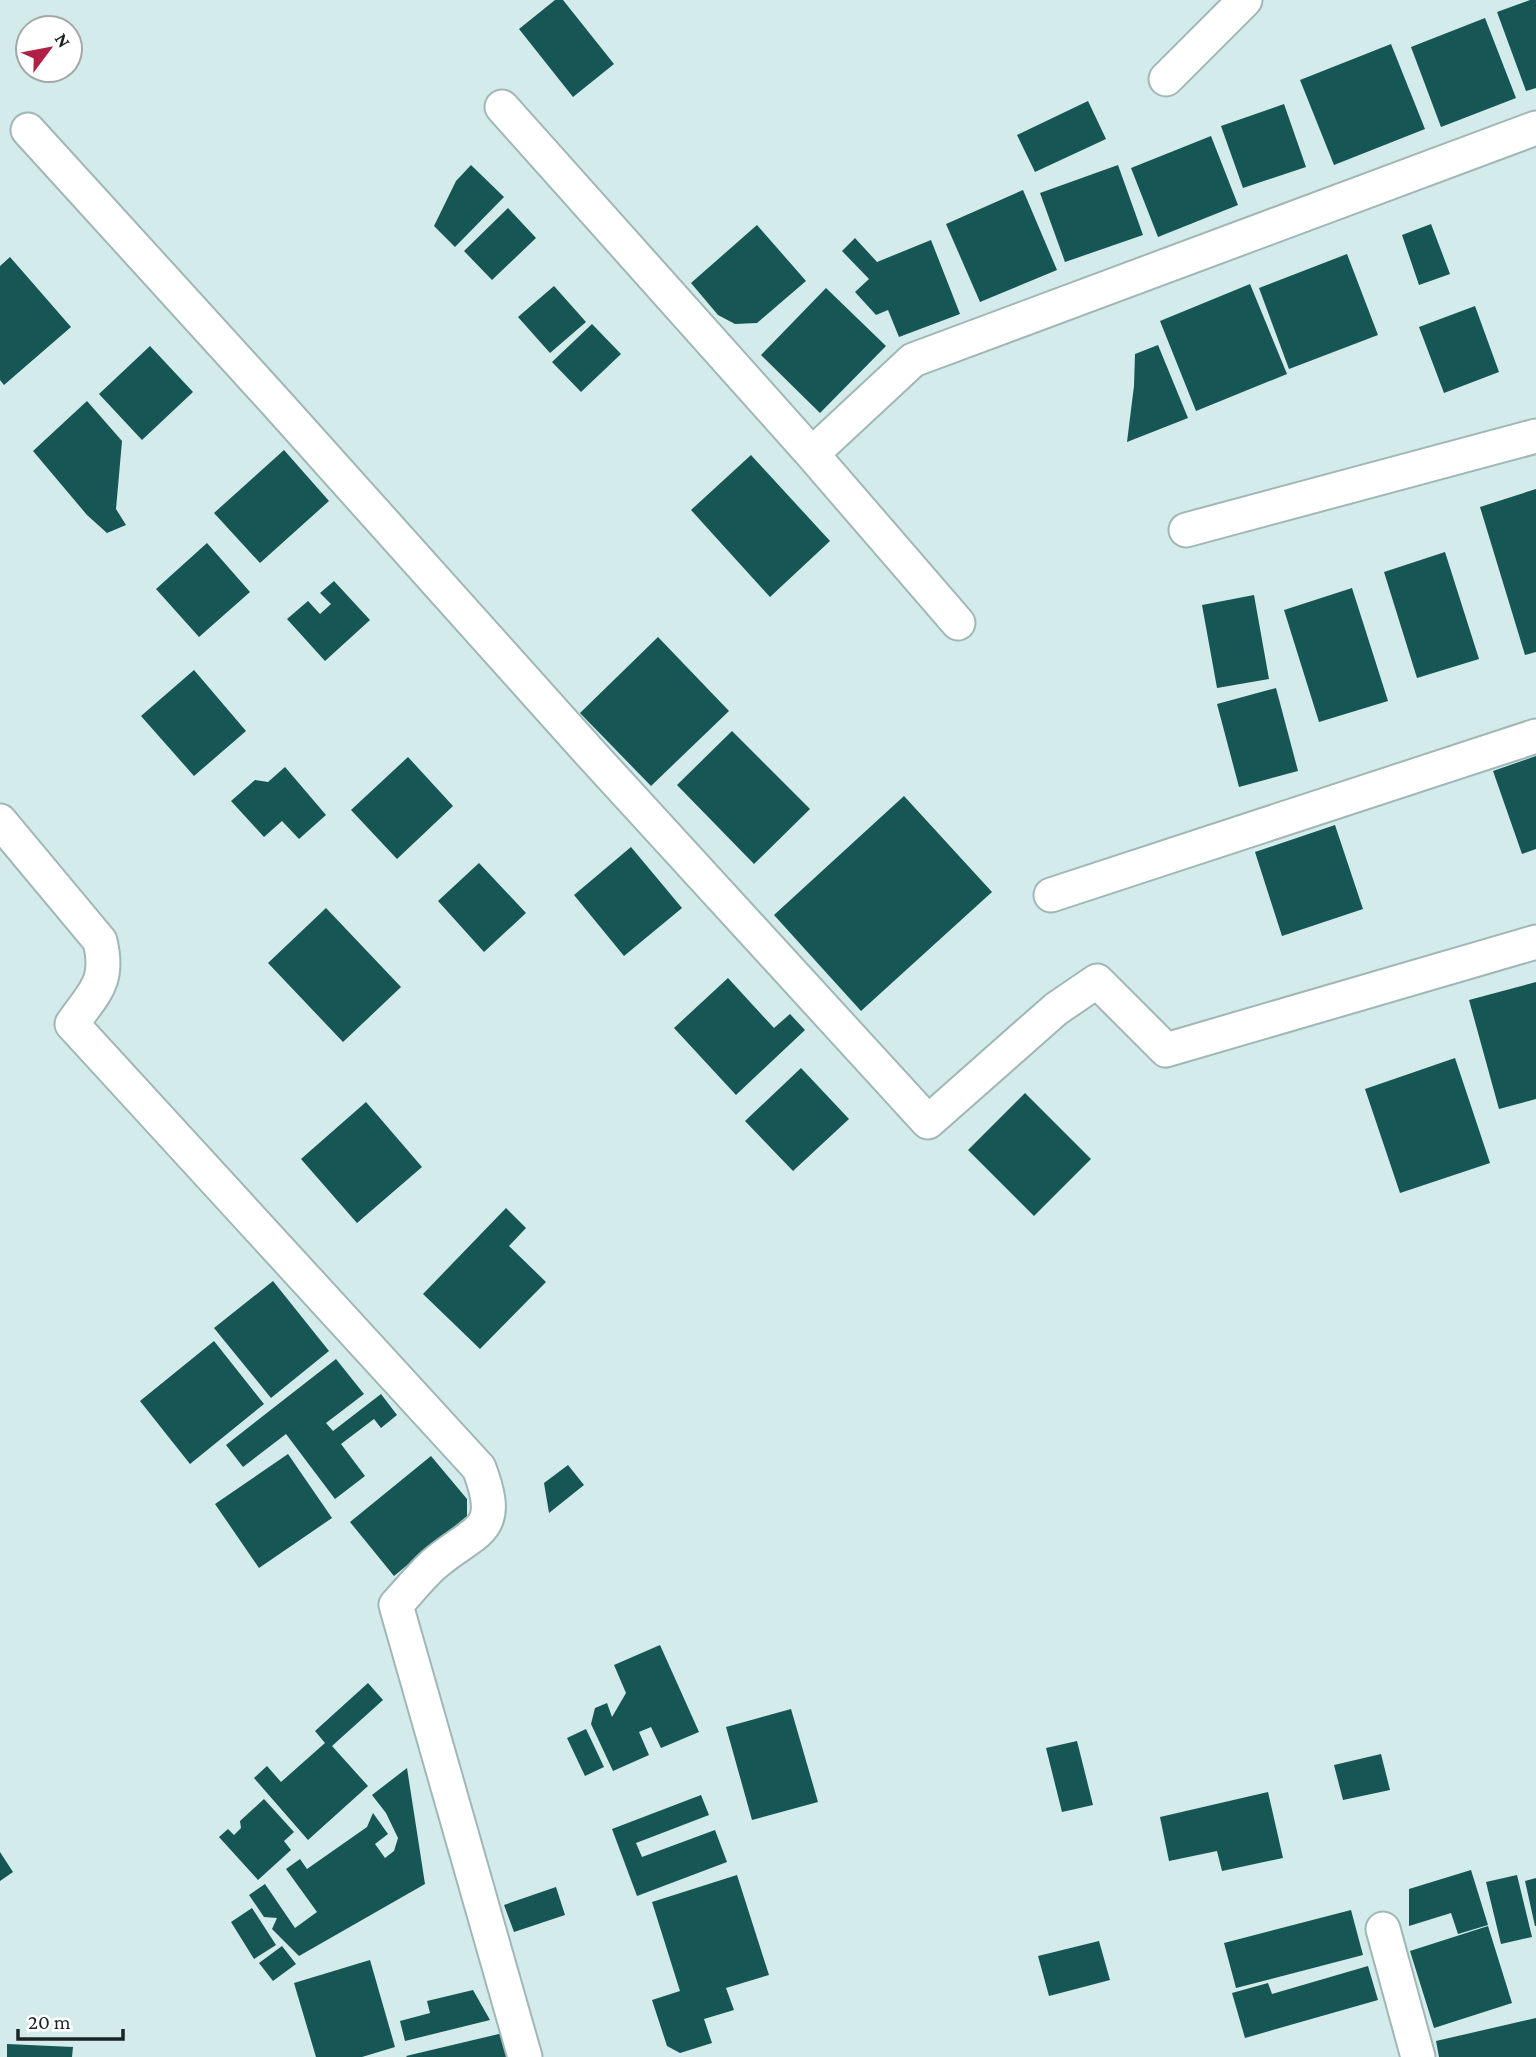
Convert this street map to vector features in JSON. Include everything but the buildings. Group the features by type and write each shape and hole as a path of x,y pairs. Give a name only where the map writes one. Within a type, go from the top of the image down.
{"street":[{"path":"1166,79 1245,0"},
{"path":"502,107 813,454 958,623"},
{"path":"813,454 913,360 1536,128"},
{"path":"28,130 582,745 928,1122 1056,1010 1097,981 1166,1049 1536,942"},
{"path":"1186,530 1536,436"},
{"path":"1051,895 1536,736"},
{"path":"0,821 100,941 105,961 102,981 72,1024 479,1468 488,1490 490,1511 480,1531 432,1566 396,1605 525,2057"},
{"path":"1383,1929 1418,2057"}]}
